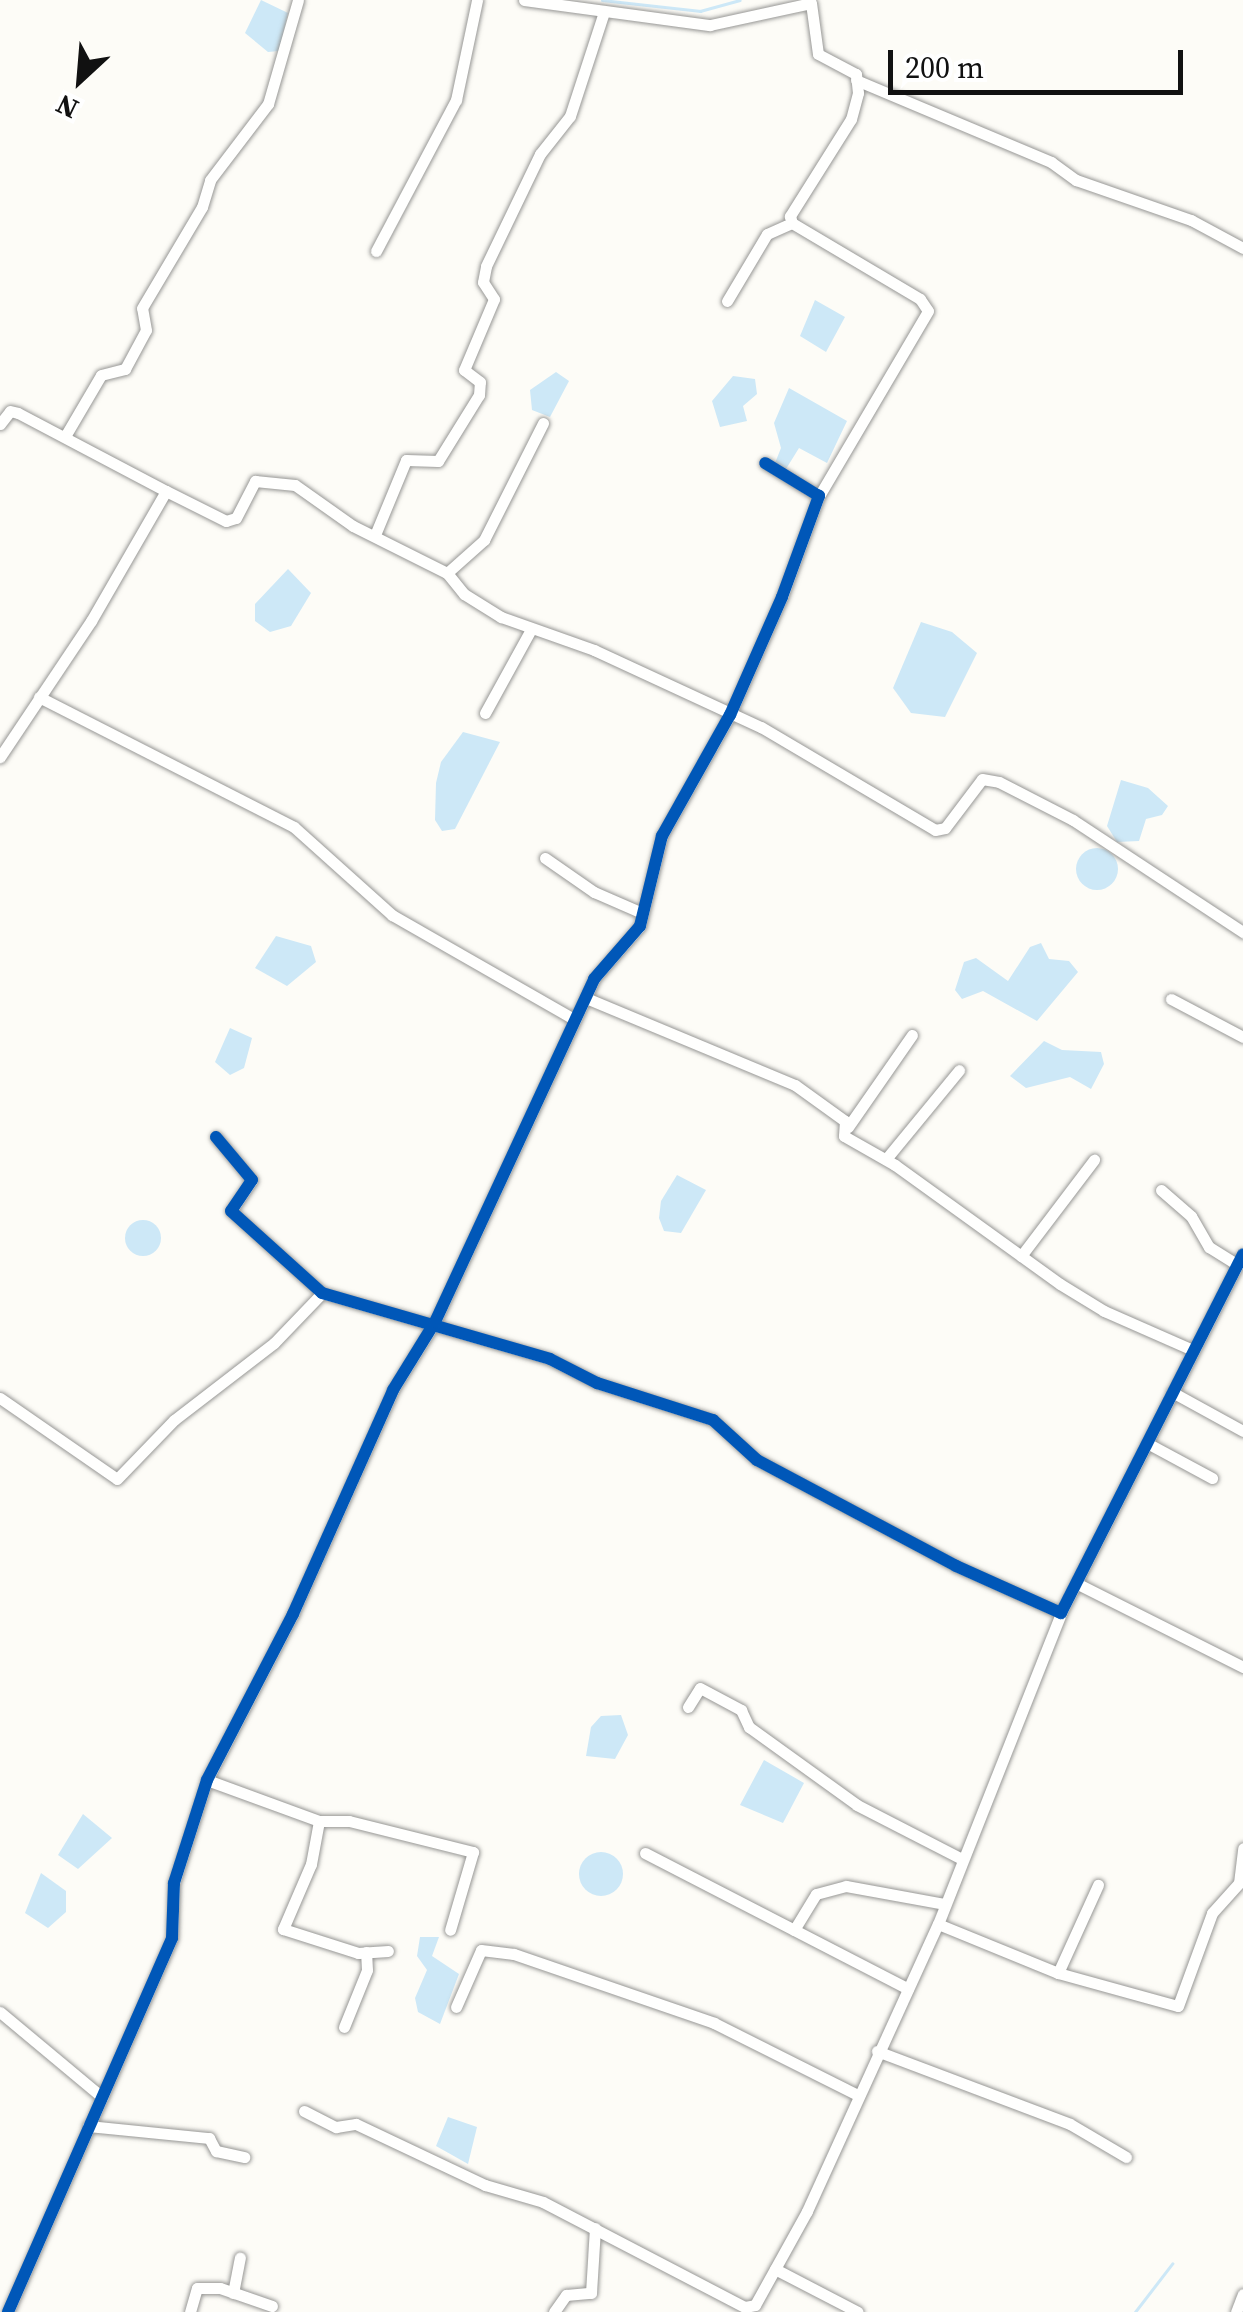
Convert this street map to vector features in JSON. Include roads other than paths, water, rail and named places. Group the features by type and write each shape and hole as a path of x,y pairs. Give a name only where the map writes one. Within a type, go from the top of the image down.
{"street":[{"path":"67,433 102,375 125,368 146,330 142,308 202,207 210,180 268,104 298,0"},
{"path":"376,251 456,100 478,0"},
{"path":"524,0 603,15 710,25 797,2 811,4 818,54 856,80 1243,248"},
{"path":"375,534 406,460 438,461 479,396 480,382 464,370 494,299 482,282 486,266 540,154 570,116 603,15"},
{"path":"8,2312 172,1938 174,1883 207,1780 293,1614 393,1390 435,1322 586,998 607,959 640,926 662,836 730,714 819,496 928,311 920,299 792,223 790,216 851,119 856,80"},
{"path":"727,302 766,234 792,223"},
{"path":"0,424 10,411 67,433 166,491 226,520 236,518 255,481 283,482 447,573 464,594 530,631 594,650 730,714 936,830 945,828 982,780 999,782 1073,820 1243,932"},
{"path":"447,573 474,554 543,423"},
{"path":"765,463 819,496"},
{"path":"0,757 166,491"},
{"path":"485,714 530,631"},
{"path":"40,698 294,827 404,924 575,1020"},
{"path":"544,858 594,892 642,912"},
{"path":"586,998 795,1085 845,1121 844,1136"},
{"path":"1171,998 1243,1037"},
{"path":"844,1136 853,1113 912,1035"},
{"path":"886,1159 958,1070"},
{"path":"844,1136 886,1159 1104,1312 1193,1350"},
{"path":"216,1137 252,1180 231,1211 322,1293 435,1322 713,1420 757,1460 956,1566 1061,1614"},
{"path":"1021,1256 1094,1160"},
{"path":"304,2111 336,2127 356,2124 595,2228 745,2307 755,2305 938,1924 960,1858 1061,1614 1240,1260 1210,1247 1192,1216 1162,1190"},
{"path":"0,1398 117,1479 174,1420 274,1342 322,1293"},
{"path":"1172,1392 1243,1431"},
{"path":"1147,1443 1212,1478"},
{"path":"1076,1582 1243,1667"},
{"path":"688,1707 700,1688 714,1695 857,1805 960,1858"},
{"path":"207,1780 319,1821 349,1821 473,1852 450,1930"},
{"path":"319,1821 311,1864 284,1928 366,1952 388,1951"},
{"path":"938,1924 1058,1973 1178,2006 1212,1913 1238,1884 1243,1848"},
{"path":"646,1853 908,1990"},
{"path":"1058,1973 1098,1884"},
{"path":"794,1930 816,1894 846,1886 945,1904"},
{"path":"456,2007 481,1950 514,1954 714,2024 858,2095"},
{"path":"344,2027 367,1970 366,1952"},
{"path":"0,2012 102,2097"},
{"path":"877,2051 1070,2124 1126,2157"},
{"path":"88,2126 209,2138 216,2150 244,2158"},
{"path":"554,2312 566,2295 592,2293 595,2228"},
{"path":"233,2292 240,2258"},
{"path":"774,2269 858,2312"},
{"path":"190,2312 196,2288 233,2292 272,2306"},
{"path":"1236,2312 1243,2294"}],"water":[{"path":"261,0 288,13 279,51 268,52 245,33"},
{"path":"815,300 845,317 826,352 800,336"},
{"path":"556,372 569,381 550,417 532,410 530,390"},
{"path":"733,376 755,379 757,394 743,406 747,421 720,427 712,401"},
{"path":"789,388 847,421 827,463 799,448 786,469 775,463 781,448 774,423"},
{"path":"288,569 311,593 291,626 270,632 255,621 255,604"},
{"path":"921,622 952,632 977,653 945,717 911,713 893,688"},
{"path":"463,732 500,742 455,829 442,831 435,820 436,783 441,762"},
{"path":"1121,780 1148,788 1168,806 1162,815 1146,819 1139,841 1117,842 1107,826"},
{"path":"1097,848 1112,854 1118,869 1112,884 1097,890 1082,884 1076,869 1082,854"},
{"path":"276,936 311,946 316,962 287,986 255,968"},
{"path":"1041,943 1049,959 1069,961 1078,972 1037,1021 983,991 962,999 955,990 964,962 976,958 1008,981 1030,947"},
{"path":"230,1028 252,1038 244,1068 230,1075 215,1062"},
{"path":"1044,1041 1062,1050 1101,1052 1104,1064 1091,1089 1070,1077 1026,1088 1010,1076"},
{"path":"677,1175 706,1190 681,1233 664,1231 659,1218 661,1201"},
{"path":"143,1220 156,1225 161,1238 156,1251 143,1256 130,1251 125,1238 130,1225"},
{"path":"621,1715 628,1735 615,1759 586,1756 591,1727 601,1716"},
{"path":"764,1760 804,1783 783,1823 740,1805"},
{"path":"83,1814 112,1838 78,1869 58,1855"},
{"path":"601,1852 617,1858 623,1874 617,1890 601,1896 585,1890 579,1874 585,1858"},
{"path":"41,1873 66,1891 66,1912 48,1928 25,1913"},
{"path":"420,1937 439,1937 432,1956 459,1974 440,2024 418,2012 415,1998 427,1970 417,1956"},
{"path":"448,2117 477,2127 468,2164 436,2146"}],"waterway":[{"path":"602,0 700,11 740,0"},
{"path":"1135,2312 1172,2264"}]}
